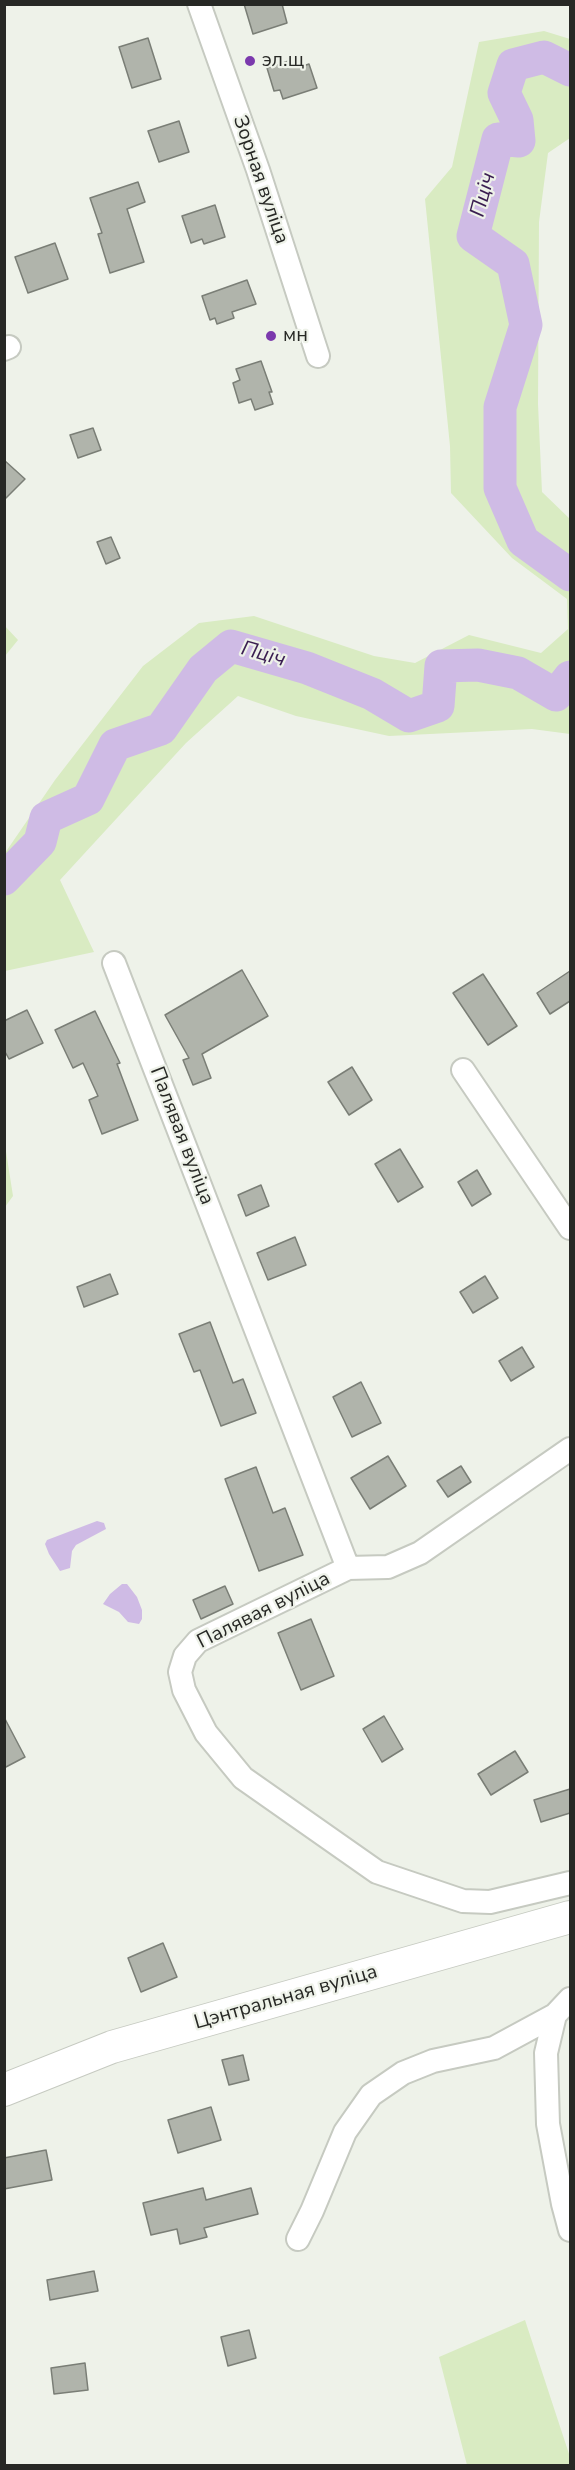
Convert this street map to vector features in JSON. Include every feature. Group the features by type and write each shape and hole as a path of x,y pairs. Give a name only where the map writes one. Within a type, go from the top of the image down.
{"main road":[{"name":"Цэнтральная вуліца","path":"4,2090 112,2047 570,1917"}],"street":[{"name":"Зорная вуліца","path":"199,4 258,170 318,356"},
{"name":"Палявая вуліца","path":"114,963 348,1568 198,1641 184,1656 180,1672 184,1690 206,1733 243,1778 377,1872 463,1901 490,1902 570,1883"},
{"path":"463,1070 570,1228"},
{"path":"348,1568 388,1567 420,1553 570,1449"},
{"path":"563,2007 546,2053 548,2124 570,2230"},
{"path":"298,2239 345,2132 371,2095 403,2073 433,2061 494,2048 563,2007"}],"green space":[{"path":"544,31 570,39 570,138 548,153 539,222 538,404 542,492 570,519 570,734 532,729 389,736 296,716 238,696 186,743 60,880 94,952 5,971 5,853 55,780 143,666 199,623 254,616 374,656 415,663 469,635 541,653 568,629 567,599 512,558 451,493 450,446 425,199 452,167 479,42"},
{"path":"4,625 18,640 5,656 4,656"},
{"path":"5,1145 13,1196 5,1207"},
{"path":"525,2320 570,2457 570,2465 467,2465 439,2357"}],"shaded area":[{"path":"97,1521 104,1523 106,1529 76,1545 72,1551 70,1568 60,1571 49,1554 45,1544 47,1540"},
{"path":"122,1584 127,1584 137,1597 142,1610 142,1619 139,1624 128,1622 119,1612 103,1604 110,1594"}],"building":[{"path":"244,4 282,4 287,23 253,34"},
{"path":"148,38 161,79 132,88 119,47"},
{"path":"301,57 303,66 309,64 317,88 283,99 280,90 274,91 267,68"},
{"path":"179,121 189,152 159,162 148,131"},
{"path":"138,182 145,202 127,209 144,262 110,273 98,234 102,233 90,198"},
{"path":"215,205 225,237 204,244 202,239 191,243 182,216"},
{"path":"55,243 68,279 28,293 15,257"},
{"path":"247,280 256,304 232,312 234,318 217,324 215,318 210,320 202,296"},
{"path":"261,361 272,392 269,392 273,404 255,410 251,399 239,403 233,383 240,380 236,369"},
{"path":"93,428 101,450 78,458 70,435"},
{"path":"4,460 25,479 4,500"},
{"path":"111,537 120,558 106,564 97,542"},
{"path":"242,970 268,1016 202,1054 211,1078 193,1085 183,1060 189,1058 165,1015"},
{"path":"570,971 570,1001 550,1014 537,993"},
{"path":"483,974 517,1026 488,1045 453,993"},
{"path":"27,1010 43,1043 9,1059 4,1050 4,1021"},
{"path":"95,1011 120,1063 117,1064 138,1120 102,1134 89,1100 98,1096 83,1063 73,1068 55,1030"},
{"path":"352,1067 372,1100 349,1115 328,1082"},
{"path":"400,1149 423,1187 398,1202 375,1164"},
{"path":"477,1170 491,1194 472,1206 458,1182"},
{"path":"261,1185 269,1206 246,1216 238,1195"},
{"path":"295,1237 306,1265 268,1280 257,1253"},
{"path":"110,1274 118,1294 84,1307 77,1287"},
{"path":"485,1276 498,1298 473,1313 460,1292"},
{"path":"210,1322 233,1383 243,1379 256,1413 221,1426 200,1370 194,1372 179,1334"},
{"path":"522,1347 534,1367 511,1381 499,1361"},
{"path":"361,1382 381,1423 352,1437 333,1397"},
{"path":"388,1456 406,1486 370,1509 351,1478"},
{"path":"461,1466 471,1482 448,1497 437,1481"},
{"path":"256,1467 273,1513 285,1508 303,1555 259,1571 225,1479"},
{"path":"225,1586 233,1604 201,1619 193,1600"},
{"path":"311,1619 334,1676 301,1690 278,1633"},
{"path":"384,1716 403,1749 382,1762 363,1729"},
{"path":"4,1717 25,1757 4,1768"},
{"path":"515,1751 528,1772 491,1795 478,1774"},
{"path":"570,1789 570,1813 541,1822 534,1800"},
{"path":"163,1943 177,1977 141,1992 128,1958"},
{"path":"243,2055 249,2080 229,2085 222,2060"},
{"path":"211,2107 221,2140 178,2153 168,2120"},
{"path":"46,2150 52,2180 4,2189 4,2158"},
{"path":"203,2188 206,2200 251,2188 258,2214 204,2228 207,2237 180,2244 177,2229 151,2235 143,2203"},
{"path":"94,2271 98,2291 50,2300 47,2280"},
{"path":"249,2330 256,2358 228,2366 221,2337"},
{"path":"85,2363 88,2390 54,2394 51,2368"}],"waterway":[{"name":"Пціч","path":"570,70 544,57 513,65 504,93 517,120 519,141 498,139 473,236 513,264 526,325 500,407 500,488 523,541 570,575"},
{"name":"Пціч","path":"4,879 40,842 46,818 88,799 115,745 161,729 203,669 231,646 307,668 372,694 409,716 438,706 441,666 478,665 518,673 556,695 570,677"}],"place":[{"name":"эл.щ","path":"250,61"},
{"name":"мн","path":"271,336"}]}
